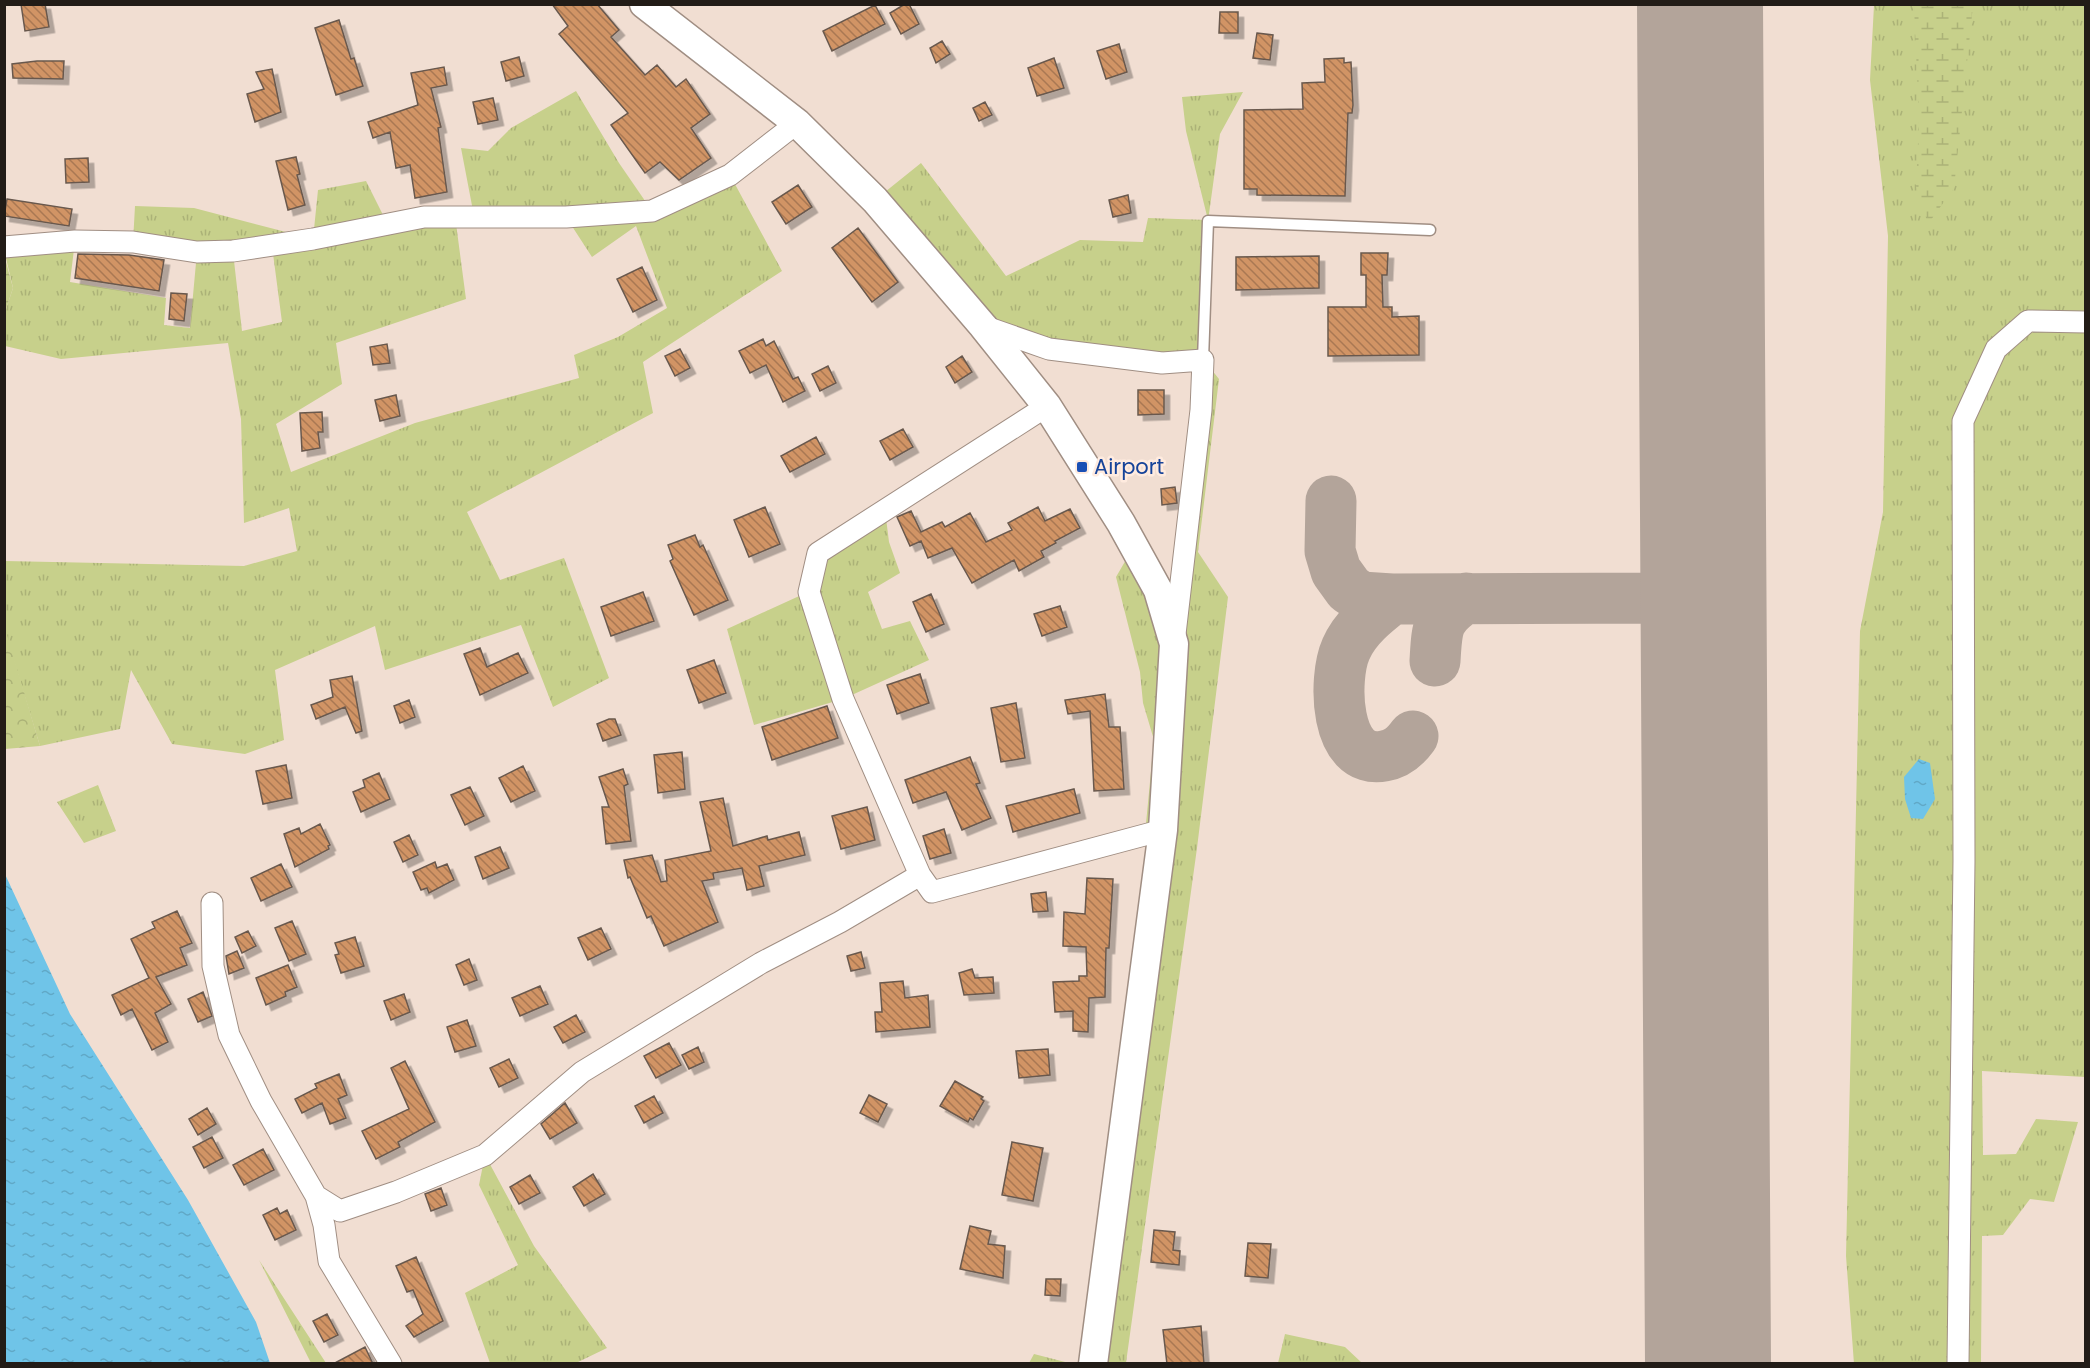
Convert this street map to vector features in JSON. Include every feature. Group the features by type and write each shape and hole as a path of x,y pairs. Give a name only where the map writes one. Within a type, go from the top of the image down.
{"main road":[{"path":"644,4 798,123 875,200 983,326 1047,406 1134,546 1158,590 1174,644 1163,830 1093,1364"}],"street":[{"path":"4,247 75,241 133,242 197,252 232,251 313,239 424,217 567,217 652,211 730,175 798,123"},
{"path":"1958,1364 1964,861 1963,421 1996,349 2028,321 2085,322"},
{"path":"983,326 1048,349 1161,363 1203,360 1201,410 1174,644"},
{"path":"1047,406 818,553 808,592 843,699 920,875 932,892 1163,830"},
{"path":"315,1196 340,1210 396,1192 485,1155 582,1072 761,963 840,922 920,875"},
{"path":"212,903 213,966 229,1035 261,1101 315,1196 324,1225 328,1261 392,1364"}],"lane":[{"path":"1203,360 1208,221 1430,230"}],"green space":[{"path":"1874,5 2085,5 2085,1077 1982,1071 1983,1155 2016,1154 2036,1119 2078,1122 2054,1202 2030,1199 2003,1235 1982,1236 1981,1363 1854,1364 1846,1256 1860,631 1883,512 1888,236 1870,80"},
{"path":"1914,5 1973,5 1954,188 1928,224 1916,186 1919,121"},
{"path":"576,91 619,163 652,211 730,175 782,271 643,362 653,413 467,512 500,580 564,558 609,678 553,707 521,625 385,670 375,626 275,670 284,740 245,754 172,744 131,670 120,729 40,746 4,628 5,561 244,566 297,551 289,508 244,523 241,419 228,343 61,359 5,346 5,312 13,288 5,254 75,241 70,282 166,298 164,325 190,328 197,252 133,242 135,206 194,208 313,239 318,190 366,181 388,225 455,216 466,299 336,343 342,384 276,424 291,472 415,423 579,378 574,355 618,337 667,308 636,226 592,257 566,217 474,216 461,148 488,151 511,128","holes":["272,246 282,322 242,331 233,252"]},
{"path":"1243,92 1220,134 1208,221 1203,359 1219,379 1198,552 1228,597 1197,848 1126,1363 1093,1363 1163,831 1145,834 1154,740 1143,703 1140,672 1116,577 1134,546 1173,642 1203,360 1162,363 983,326 875,200 921,163 1006,276 1080,240 1143,242 1148,218 1208,220 1186,131 1182,97"},
{"path":"4,254 13,288 5,312 4,312"},
{"path":"885,510 889,542 900,573 868,592 882,629 910,621 929,660 843,699 754,725 727,629 808,592 818,553"},
{"path":"5,628 40,746 5,749"},
{"path":"98,785 116,831 84,843 57,802"},
{"path":"485,1155 534,1246 607,1348 576,1363 490,1363 465,1293 518,1265 479,1185"},
{"path":"259,1260 326,1363 311,1363"},
{"path":"1285,1334 1345,1347 1362,1363 1278,1363"},
{"path":"1034,1354 1069,1363 1029,1363"}],"water":[{"path":"1919,759 1930,763 1935,799 1923,819 1911,818 1905,799 1904,777"},
{"path":"4,872 70,1014 188,1200 256,1322 270,1363 5,1363"}],"building":[{"path":"21,4 45,4 49,27 25,31"},
{"path":"552,4 597,4 619,30 611,37 645,75 657,65 676,87 686,79 710,114 691,128 711,158 679,180 660,162 645,173 611,125 628,113 559,34 568,26"},
{"path":"909,4 919,24 901,34 890,13"},
{"path":"875,5 885,24 832,51 823,31"},
{"path":"1220,12 1238,12 1238,33 1219,33"},
{"path":"339,20 351,59 354,58 363,86 336,95 315,28"},
{"path":"1257,33 1273,35 1270,60 1253,58"},
{"path":"942,41 950,54 936,63 930,48"},
{"path":"1119,44 1127,72 1106,79 1097,51"},
{"path":"519,57 524,76 506,81 501,62"},
{"path":"1054,58 1064,88 1037,96 1028,68"},
{"path":"1344,58 1344,63 1351,62 1353,105 1352,113 1348,113 1345,196 1257,195 1257,189 1244,189 1244,110 1303,109 1302,83 1325,82 1324,59"},
{"path":"64,61 63,79 13,78 12,64"},
{"path":"444,67 447,85 431,88 441,127 438,128 447,192 415,198 410,165 396,168 390,132 373,138 368,122 418,105 411,73"},
{"path":"272,69 281,112 255,122 247,94 264,89 256,72"},
{"path":"493,98 498,120 478,124 473,102"},
{"path":"985,102 992,115 979,121 973,108"},
{"path":"296,157 300,174 297,175 305,205 288,210 276,161"},
{"path":"88,158 89,182 66,183 65,159"},
{"path":"798,185 812,207 786,224 772,202"},
{"path":"1128,195 1131,213 1113,217 1109,200"},
{"path":"7,199 72,209 69,226 4,216"},
{"path":"858,228 898,282 872,302 832,248"},
{"path":"1361,253 1388,253 1387,275 1382,275 1383,307 1392,307 1392,317 1419,316 1419,355 1328,356 1328,307 1366,307 1366,275 1361,275"},
{"path":"78,254 129,255 164,260 159,291 75,278"},
{"path":"1319,256 1319,288 1236,290 1236,257"},
{"path":"642,267 657,300 633,312 617,279"},
{"path":"171,293 187,294 184,321 169,319"},
{"path":"763,339 766,346 774,341 793,379 798,377 805,391 783,402 766,365 750,373 739,351"},
{"path":"387,344 390,363 373,365 370,347"},
{"path":"680,349 690,368 675,376 665,356"},
{"path":"962,356 972,372 955,383 946,367"},
{"path":"828,366 836,383 820,391 812,374"},
{"path":"1138,390 1164,390 1164,414 1138,415"},
{"path":"396,395 400,416 380,421 375,400"},
{"path":"322,412 323,432 318,432 320,448 302,451 300,413"},
{"path":"903,429 913,447 890,460 880,441"},
{"path":"816,437 825,454 790,472 781,456"},
{"path":"1175,487 1177,503 1162,505 1161,489"},
{"path":"765,507 780,544 749,557 734,520"},
{"path":"1038,507 1045,521 1070,509 1080,528 1055,541 1056,543 1041,551 1044,557 1019,571 1014,560 972,583 952,548 928,558 921,541 910,546 897,517 911,511 921,532 942,522 945,527 970,513 986,542 1012,530 1008,523"},
{"path":"695,535 700,547 703,545 728,600 694,615 670,561 673,559 668,545"},
{"path":"643,592 654,621 611,636 601,607"},
{"path":"931,594 944,624 926,632 913,602"},
{"path":"1060,606 1067,627 1042,636 1034,614"},
{"path":"480,648 487,667 518,653 528,673 480,695 464,654"},
{"path":"714,660 726,693 699,703 687,670"},
{"path":"920,674 929,703 897,714 887,685"},
{"path":"352,676 362,731 356,733 345,707 316,719 311,705 333,697 330,680"},
{"path":"1105,694 1109,727 1120,727 1124,789 1094,791 1090,711 1068,714 1065,700"},
{"path":"409,700 415,717 400,723 394,706"},
{"path":"1016,703 1025,758 1001,762 991,708"},
{"path":"827,706 838,738 772,760 762,727"},
{"path":"615,719 621,735 603,741 597,724"},
{"path":"682,752 685,789 658,793 654,755"},
{"path":"970,757 980,783 976,784 991,818 962,830 946,792 913,803 905,780"},
{"path":"286,765 292,798 263,804 256,771"},
{"path":"523,766 535,791 511,802 499,778"},
{"path":"623,769 628,784 624,786 631,841 606,844 602,807 609,807 599,777"},
{"path":"379,773 390,799 361,812 353,792 365,787 363,780"},
{"path":"470,787 484,816 465,825 451,795"},
{"path":"1074,789 1080,813 1013,832 1006,806"},
{"path":"723,798 733,846 767,836 768,840 799,832 805,855 759,866 764,886 747,890 742,868 713,873 714,879 702,881 718,922 664,946 651,916 647,918 630,877 628,878 624,860 652,855 661,882 667,881 665,860 711,851 700,802"},
{"path":"867,807 875,840 841,849 832,816"},
{"path":"320,824 330,845 329,849 295,867 284,834 299,828 301,834"},
{"path":"944,829 951,853 930,859 923,836"},
{"path":"409,835 418,855 403,862 394,842"},
{"path":"500,847 509,868 483,879 475,857"},
{"path":"435,862 437,868 447,864 454,880 429,893 427,888 421,890 413,872"},
{"path":"281,864 292,887 261,901 251,878"},
{"path":"1087,878 1113,879 1109,948 1106,948 1105,997 1089,998 1088,1032 1073,1031 1073,1011 1055,1012 1053,982 1079,981 1079,976 1087,976 1086,947 1063,946 1064,912 1085,914"},
{"path":"1046,892 1048,911 1033,912 1031,894"},
{"path":"177,911 192,943 180,948 187,965 156,977 171,1004 155,1013 168,1042 152,1050 132,1009 121,1015 112,995 149,978 131,939 155,928 152,922"},
{"path":"292,921 306,954 289,961 275,928"},
{"path":"601,928 611,949 588,960 578,938"},
{"path":"248,931 256,946 242,953 235,937"},
{"path":"355,937 364,966 341,973 335,955 339,954 335,943"},
{"path":"237,951 244,968 229,974 226,956"},
{"path":"861,952 865,968 851,971 847,956"},
{"path":"469,959 477,980 464,985 456,965"},
{"path":"288,965 297,987 285,992 286,996 266,1005 256,978"},
{"path":"972,969 975,978 993,977 994,993 964,995 959,973"},
{"path":"903,981 905,998 928,995 930,1027 876,1032 875,1012 882,1012 880,983"},
{"path":"540,986 548,1004 520,1016 512,998"},
{"path":"203,992 212,1016 198,1022 188,999"},
{"path":"404,994 410,1012 391,1020 384,1001"},
{"path":"576,1015 585,1032 563,1043 554,1027"},
{"path":"467,1020 476,1046 455,1052 447,1027"},
{"path":"669,1043 681,1065 656,1078 644,1056"},
{"path":"698,1047 704,1062 689,1069 682,1055"},
{"path":"1048,1049 1050,1075 1019,1078 1016,1051"},
{"path":"509,1059 518,1078 499,1087 490,1068"},
{"path":"405,1061 435,1122 398,1142 400,1147 376,1159 362,1131 409,1109 391,1068"},
{"path":"339,1074 347,1095 338,1099 346,1118 330,1124 322,1103 302,1113 295,1099 317,1088 315,1084"},
{"path":"955,1081 983,1097 981,1099 984,1101 973,1120 970,1118 968,1122 940,1106"},
{"path":"869,1095 887,1104 878,1122 860,1113"},
{"path":"654,1096 663,1113 644,1123 635,1106"},
{"path":"565,1103 577,1123 550,1139 541,1124"},
{"path":"207,1108 216,1124 198,1135 189,1119"},
{"path":"212,1137 223,1158 204,1168 193,1147"},
{"path":"1012,1142 1043,1148 1033,1201 1002,1195"},
{"path":"263,1149 274,1170 244,1185 233,1165"},
{"path":"593,1174 605,1194 584,1206 573,1187"},
{"path":"530,1175 540,1193 519,1204 510,1187"},
{"path":"441,1188 447,1205 431,1211 425,1194"},
{"path":"277,1208 280,1214 287,1210 296,1230 275,1240 263,1215"},
{"path":"970,1226 991,1231 988,1244 1005,1246 1003,1278 960,1269"},
{"path":"1154,1230 1175,1232 1173,1250 1180,1251 1179,1265 1151,1262"},
{"path":"1248,1243 1271,1244 1268,1278 1245,1276"},
{"path":"416,1257 443,1321 414,1337 406,1326 423,1314 413,1290 407,1292 396,1266"},
{"path":"1046,1279 1061,1279 1060,1296 1045,1295"},
{"path":"327,1314 338,1335 324,1342 313,1321"},
{"path":"1201,1326 1204,1364 1167,1364 1163,1330"},
{"path":"365,1347 373,1364 333,1364"}],"taxiway":[{"path":"1331,501 1330,551 1336,571 1349,589 1361,597 1392,599"},
{"path":"1413,736 1404,747 1393,754 1367,755 1355,748 1341,717 1339,679 1346,649 1360,627 1392,599 1668,598 1688,585 1698,570 1703,527"},
{"path":"1435,661 1436,640 1440,624 1449,611 1466,598"},
{"path":"1668,598 1682,605 1692,615 1704,641"}],"runway":[{"path":"1700,4 1708,1364"}],"place":[{"name":"Airport","path":"1082,467"}]}
